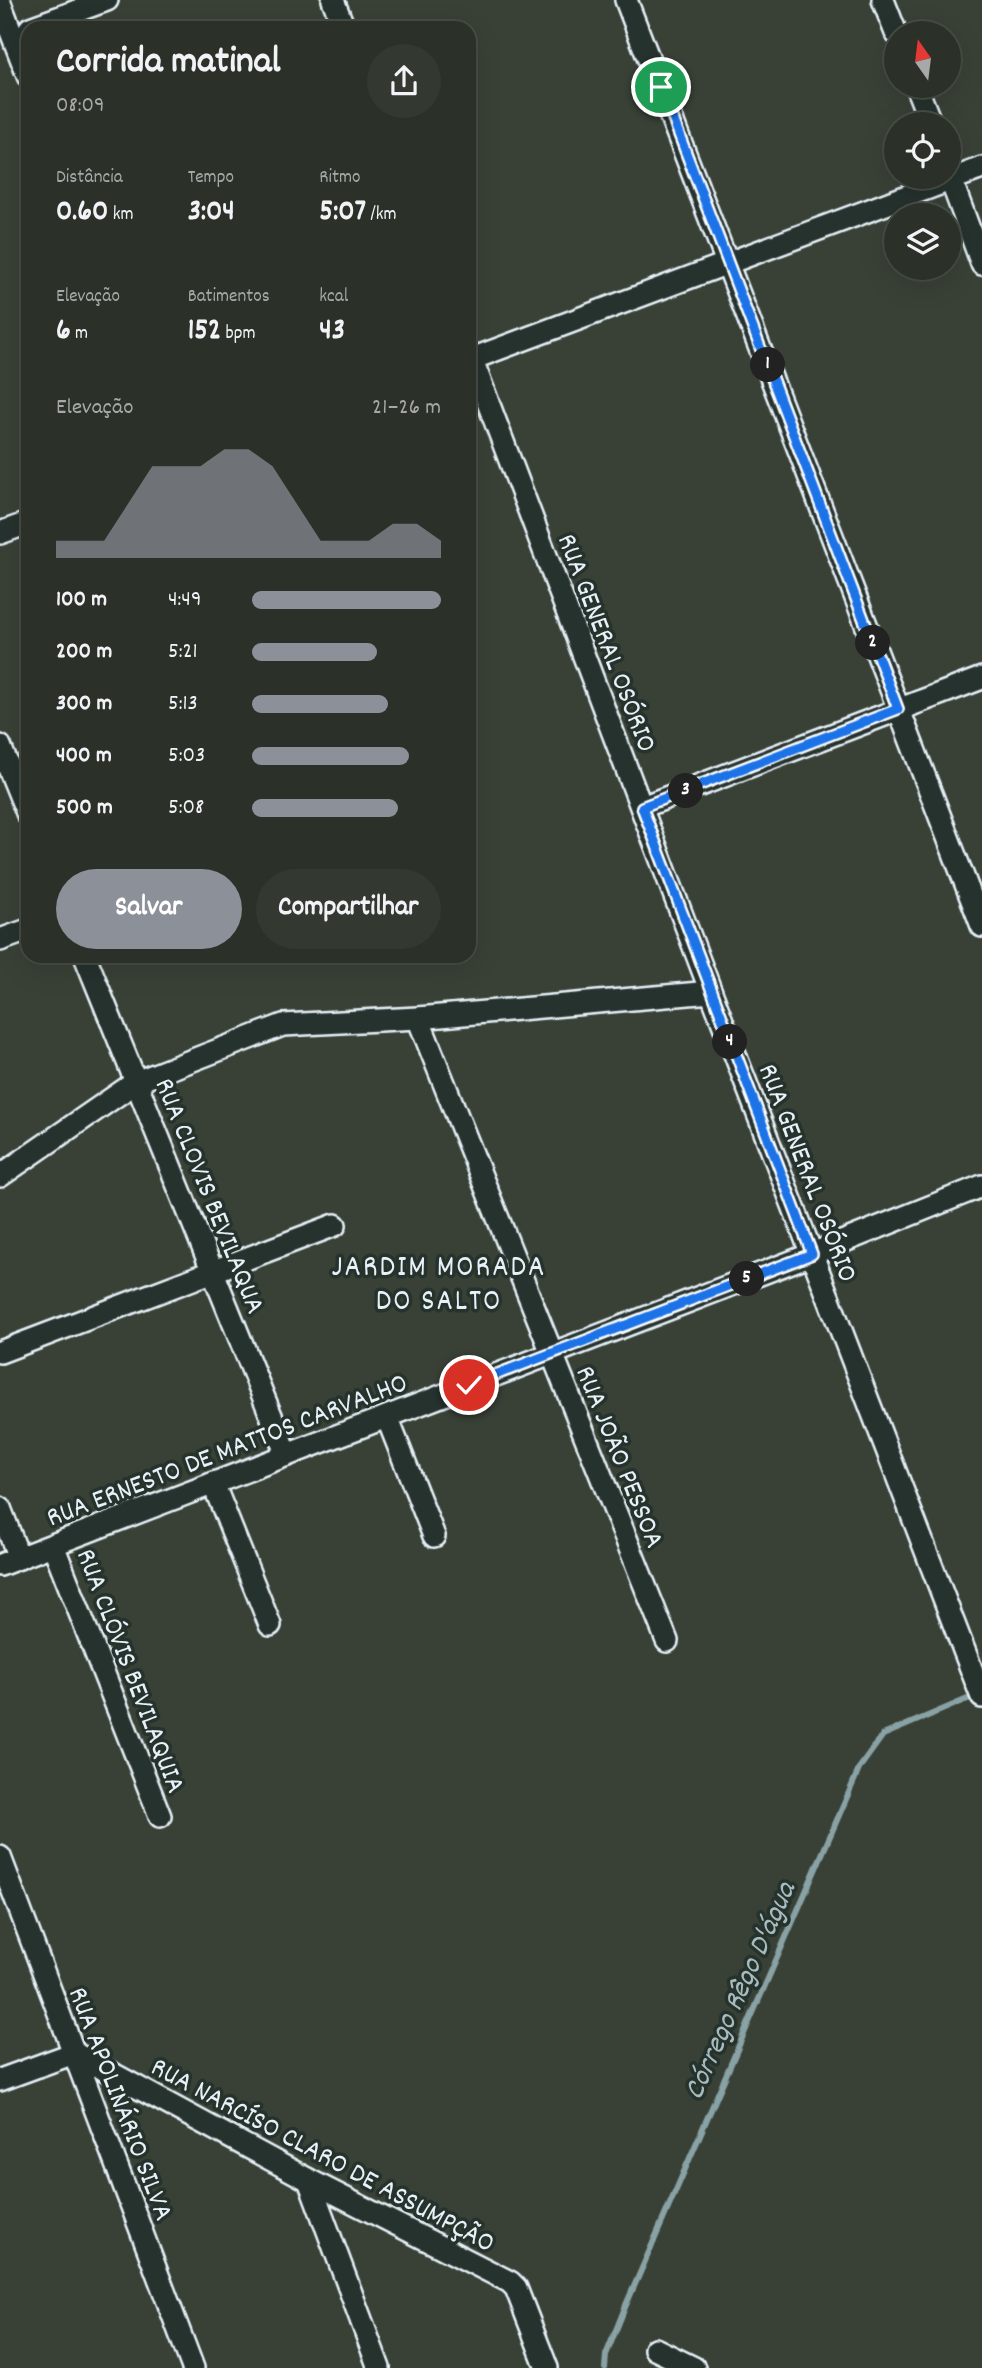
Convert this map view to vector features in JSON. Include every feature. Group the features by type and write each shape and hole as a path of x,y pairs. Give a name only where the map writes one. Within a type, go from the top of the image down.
{"street":[{"path":"50,21 107,0"},
{"path":"333,0 341,21"},
{"path":"626,0 729,262 982,926"},
{"path":"883,0 891,21"},
{"path":"0,4 18,33"},
{"path":"961,173 982,168"},
{"path":"476,355 729,262 914,189"},
{"path":"955,189 982,264"},
{"name":"RUA GENERAL OSÓRIO","path":"476,373 982,1697"},
{"path":"0,533 21,526"},
{"path":"642,807 982,678"},
{"path":"0,746 21,798"},
{"path":"0,940 21,932"},
{"name":"RUA CLOVIS BEVILAQUA","path":"88,963 287,1455"},
{"path":"0,1176 136,1082 282,1025 418,1018 711,992"},
{"name":"RUA JOÃO PESSOA","path":"418,1018 667,1641"},
{"name":"RUA ERNESTO DE MATTOS CARVALHO","path":"10,1561 812,1254 982,1186"},
{"path":"0,1352 335,1225"},
{"path":"387,1417 434,1536"},
{"path":"213,1483 270,1625"},
{"path":"0,1508 10,1561"},
{"name":"RUA CLÓVIS BEVILAQUIA","path":"53,1545 160,1816"},
{"name":"RUA APOLINÁRIO SILVA","path":"0,1857 193,2368"},
{"path":"0,2080 74,2053"},
{"name":"RUA NARCÍSO CLARO DE ASSUMPÇÃO","path":"74,2053 309,2180 510,2282 516,2288 547,2368"},
{"path":"309,2180 379,2368"},
{"path":"660,2358 694,2368"}],"waterway":[{"name":"Córrego Rêgo D'água","path":"605,2368 606,2355 626,2305 860,1767 883,1735 977,1695"}],"district":[{"name":"JARDIM MORADA DO SALTO","path":"439,1282"}],"route":[{"path":"469,1385 812,1254 642,807 898,709 661,87"}]}
